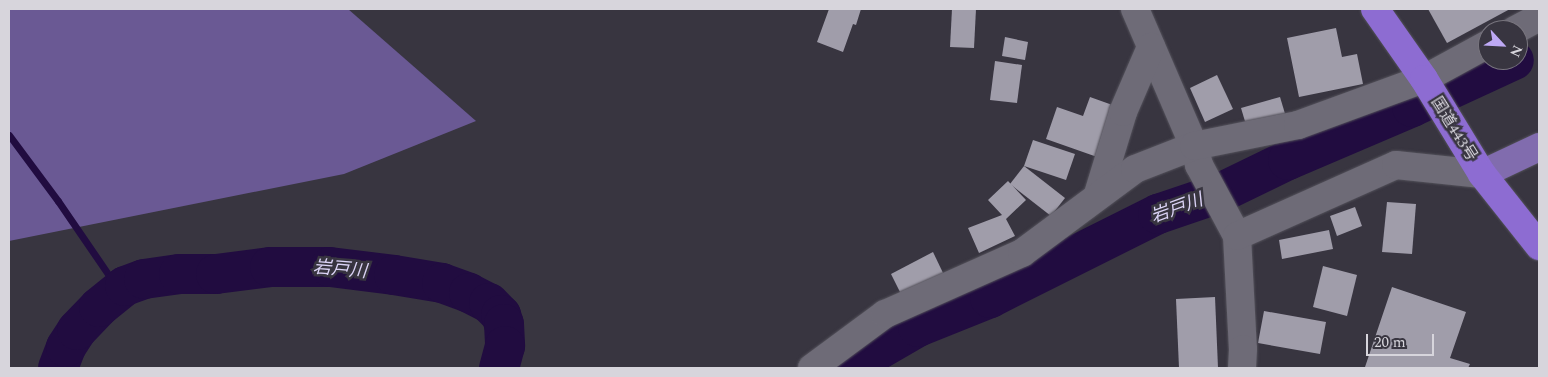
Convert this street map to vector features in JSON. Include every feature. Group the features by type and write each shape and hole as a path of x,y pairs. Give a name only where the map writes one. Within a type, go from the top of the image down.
{"highway":[{"name":"国道443号","path":"1375,9 1424,79 1482,174 1539,246"}],"main road":[{"path":"1482,174 1539,146"}],"street":[{"path":"1135,9 1196,155 1236,236 1242,368"},
{"path":"1098,194 1123,112 1151,47"},
{"path":"812,368 885,314 1022,253 1098,194 1135,169 1196,155 1298,126 1424,79 1478,49"},
{"path":"1236,236 1396,166 1482,174"}],"shaded area":[{"path":"9,9 348,9 476,121 344,174 9,241"}],"building":[{"path":"829,9 861,9 856,25 853,24 843,52 817,42"},
{"path":"952,9 976,9 974,48 950,47"},
{"path":"1428,9 1510,9 1490,20 1478,20 1478,26 1447,43"},
{"path":"1336,28 1342,57 1357,54 1363,84 1299,97 1287,38"},
{"path":"1005,37 1028,42 1025,60 1002,56"},
{"path":"995,61 1022,65 1017,103 990,100"},
{"path":"1217,75 1233,109 1205,122 1190,88"},
{"path":"1090,97 1118,107 1100,158 1046,139 1057,107 1083,116"},
{"path":"1280,97 1286,117 1247,128 1241,108"},
{"path":"1033,140 1075,154 1066,180 1024,166"},
{"path":"1024,166 1065,198 1051,216 1010,184"},
{"path":"1008,181 1026,200 1006,219 1015,236 979,253 968,228 1002,215 988,200"},
{"path":"1387,202 1416,204 1412,254 1382,252"},
{"path":"1355,207 1362,226 1337,236 1330,216"},
{"path":"1329,230 1333,249 1282,259 1279,240"},
{"path":"933,252 944,275 902,296 891,274"},
{"path":"1323,266 1357,275 1347,316 1313,307"},
{"path":"1392,287 1466,312 1450,358 1470,364 1468,368 1365,367"},
{"path":"1215,297 1218,368 1179,368 1176,299"},
{"path":"1264,311 1326,322 1320,354 1258,343"}],"waterway":[{"name":"岩戸川","path":"847,368 918,327 990,298 1158,214 1220,193 1288,160 1492,70"},
{"path":"9,135 58,201 119,290"},
{"name":"岩戸川","path":"58,368 66,347 77,330 99,307 125,286 144,279 179,274 216,274 270,267 330,267 394,275 442,283 469,293 489,303 501,315 504,324 505,346 499,368"}]}
